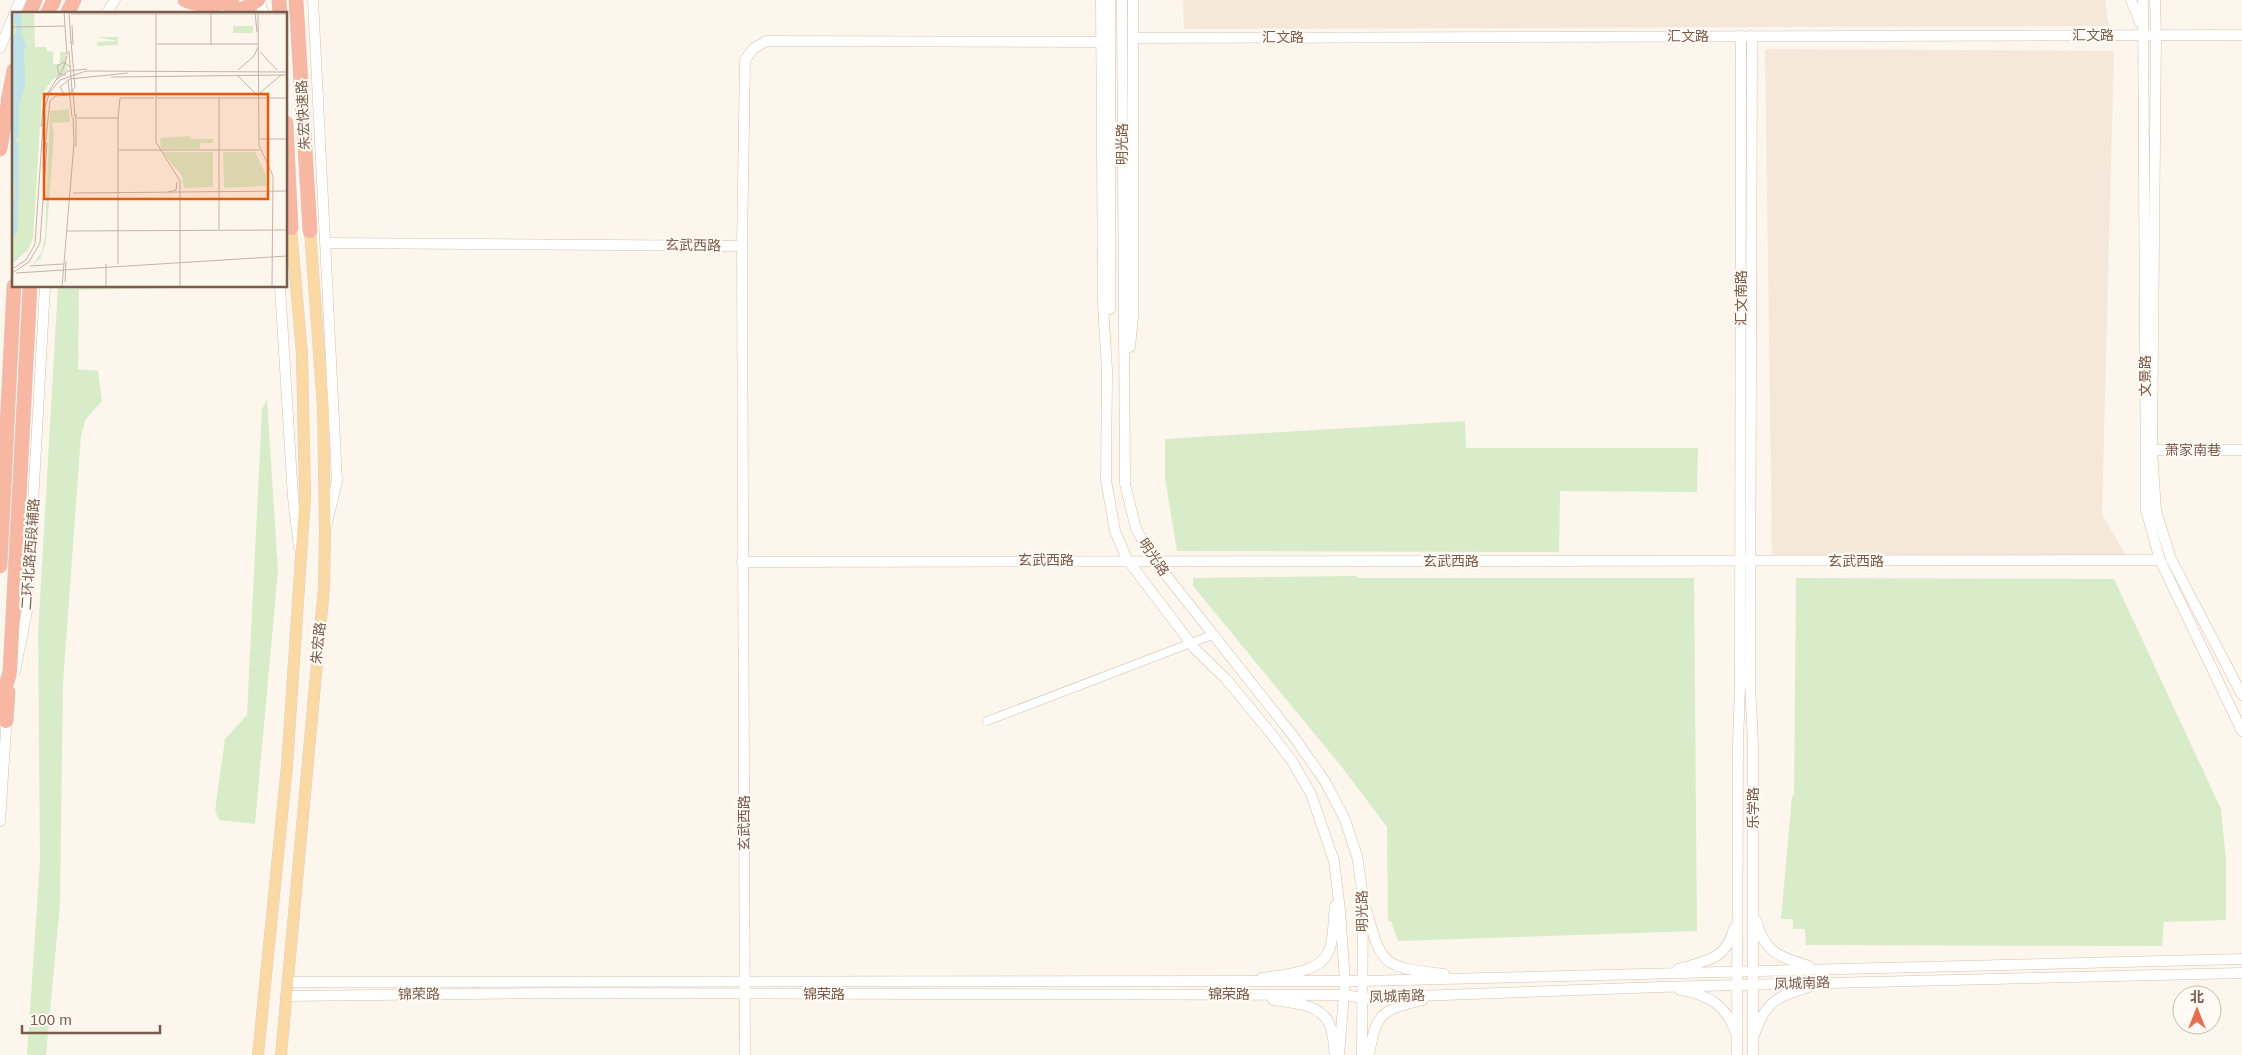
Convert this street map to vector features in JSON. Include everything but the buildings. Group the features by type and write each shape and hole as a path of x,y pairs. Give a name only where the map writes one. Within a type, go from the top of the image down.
{"highway":[{"path":"30,12 35,0"},
{"path":"48,12 54,0"},
{"path":"68,12 74,0"},
{"path":"185,0 193,4 206,5 232,0"},
{"path":"235,12 259,0"},
{"name":"朱宏快速路","path":"296,0 310,231"},
{"path":"0,149 12,81"},
{"path":"7,108 12,97"},
{"name":"朱宏快速路","path":"288,165 291,228"},
{"path":"0,566 14,288"},
{"path":"6,721 30,288"},
{"path":"0,704 10,672"}],"main road":[{"name":"朱宏路","path":"258,1055 287,766 305,497 302,354 291,228"},
{"name":"朱宏路","path":"281,1055 305,776 324,587 323,406 310,231"}],"street":[{"path":"15,12 21,0"},
{"path":"107,12 115,0"},
{"path":"313,0 327,243 337,481 325,531"},
{"name":"明光路","path":"1101,0 1103,306 1107,370"},
{"name":"明光路","path":"1110,0 1110,290 1106,480 1115,531 1127,559 1191,644 1226,679 1269,731 1302,776 1334,861 1345,982 1339,1055"},
{"name":"明光路","path":"1122,0 1125,484 1136,529 1156,561 1212,635 1294,736 1326,783 1352,836 1363,897 1362,1055"},
{"path":"1125,380 1133,316 1132,0"},
{"path":"2131,0 2143,33"},
{"name":"文景路","path":"2143,0 2149,450 2156,511 2171,559 2242,696"},
{"name":"文景路","path":"2154,0 2156,34 2149,450 2146,510 2160,560 2242,731"},
{"path":"2155,17 2162,0"},
{"path":"0,48 12,19"},
{"name":"汇文路","path":"1133,38 2143,33 2242,35"},
{"name":"汇文南路","path":"1740,36 1745,561"},
{"name":"汇文南路","path":"1745,561 1752,36"},
{"path":"742,246 745,60 753,49 766,41 1101,42"},
{"name":"玄武西路","path":"327,243 742,246 745,1055"},
{"name":"二环北路西段辅路","path":"0,821 6,721 27,611 45,288"},
{"name":"朱宏路","path":"280,288 292,498 300,555"},
{"name":"萧家南巷","path":"2149,450 2242,450"},
{"name":"玄武西路","path":"742,562 1127,559 1156,561 2160,560"},
{"name":"乐学路","path":"1737,1055 1737,910 1745,561"},
{"name":"乐学路","path":"1745,561 1754,743 1753,1055"},
{"path":"10,672 23,629"},
{"path":"987,721 1212,635"},
{"path":"1240,982 1309,969 1320,962 1330,947 1337,885"},
{"path":"1363,897 1376,945 1380,954 1387,960 1395,965 1412,970 1480,978"},
{"path":"1660,973 1712,960 1718,956 1733,933 1737,910"},
{"path":"1753,910 1759,932 1769,948 1786,960 1822,969"},
{"name":"凤城南路","path":"1362,982 2242,959"},
{"name":"凤城南路","path":"1362,998 1753,984 2242,973"},
{"name":"锦荣路","path":"288,982 1362,982"},
{"path":"1753,1043 1764,1011 1776,998 1822,983"},
{"path":"1660,987 1702,995 1718,1004 1731,1021 1737,1043"},
{"name":"锦荣路","path":"286,996 554,993 1234,994 1344,995 1362,998"},
{"path":"1234,994 1313,1008 1329,1023 1335,1055"},
{"path":"1369,1055 1376,1022 1389,1010 1446,995"}],"shaded area":[{"path":"1183,0 2105,0 2109,26 1184,29"},
{"path":"1765,49 2114,51 2102,514 2127,557 1772,555"}],"green space":[{"path":"58,288 164,288 79,290 78,369 98,371 102,401 86,419 81,435 63,683 60,904 46,1055 27,1055 40,860 38,634"},
{"path":"267,399 278,571 255,824 219,820 215,811 225,739 247,715 262,409"},
{"path":"1465,421 1466,448 1698,448 1697,492 1560,491 1559,552 1177,551 1165,478 1165,439"},
{"path":"1357,576 1357,578 1694,578 1697,931 1398,941 1391,921 1388,921 1387,827 1341,766 1193,586 1193,578"},
{"path":"1796,578 2114,579 2221,809 2226,860 2226,920 2164,922 2162,946 1806,945 1805,929 1793,929 1793,919 1781,919 1792,796 1794,795"}]}
